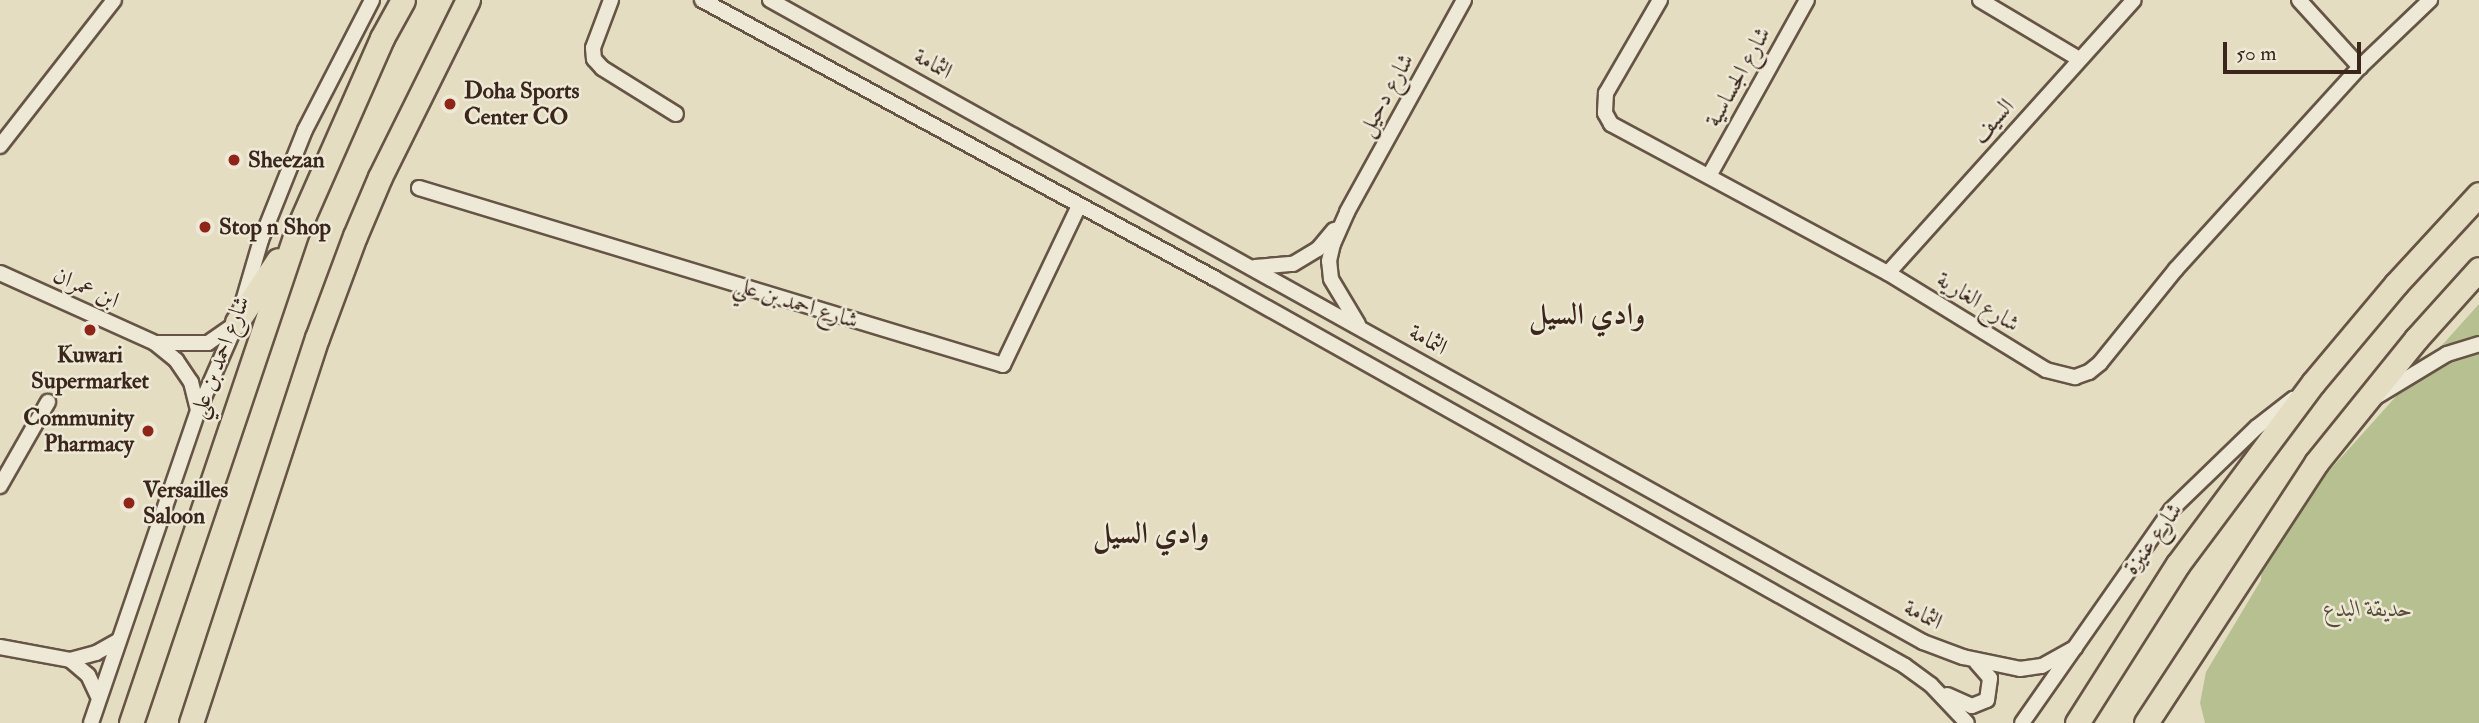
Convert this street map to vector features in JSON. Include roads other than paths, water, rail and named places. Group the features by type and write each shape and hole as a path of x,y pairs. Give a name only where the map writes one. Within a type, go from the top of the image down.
{"main road":[{"name":"شارع احمد بن علي","path":"131,723 297,232 383,38 403,0"},
{"path":"191,723 317,338 355,236 380,177 468,0"},
{"name":"شارع عنيزة","path":"2077,723 2178,564 2313,383 2396,284 2479,194"},
{"path":"237,322 297,232"},
{"path":"2146,723 2316,463 2360,407 2479,269"}],"street":[{"path":"0,146 114,0"},
{"name":"شارع احمد بن علي","path":"91,723 98,696 198,411 237,322 257,253 305,130 372,0"},
{"path":"611,0 593,48 594,59 602,68 676,114"},
{"path":"702,0 1794,602 1965,704 1983,704 1989,695 1990,678 1972,660"},
{"name":"الثمامة","path":"770,0 1904,632 1972,660 2010,668 2042,666 2075,648"},
{"name":"شارع دحيل","path":"1360,328 1331,279 1329,261 1347,212 1464,0"},
{"name":"شارع الغارية","path":"1660,0 1606,93 1605,113 1611,124 1888,273 2046,370 2075,377 2089,372 2101,363 2176,269 2360,67 2430,0"},
{"name":"شارع الجساسية","path":"1709,176 1807,0"},
{"path":"1980,0 2078,59"},
{"name":"السيف","path":"1888,273 2078,59 2134,0"},
{"path":"2299,0 2360,67"},
{"name":"شارع احمد بن علي","path":"419,188 1003,366 1079,206"},
{"name":"شارع دحيل","path":"1252,267 1293,264 1318,248 1347,212"},
{"name":"ابن عمران","path":"0,273 155,343 176,360 191,382 198,411"},
{"name":"ابن عمران","path":"155,343 208,343 237,322"},
{"path":"2360,407 2447,354 2479,344"},
{"name":"شارع عنيزة","path":"2022,723 2180,499 2223,462 2257,427 2313,383"},
{"path":"0,486 48,402"},
{"path":"0,648 70,660 96,653 119,640"},
{"path":"70,660 88,675 98,696"},
{"path":"1931,685 1967,723"}],"place":[{"name":"Doha Sports Center CO","path":"450,104"},
{"name":"Sheezan","path":"234,160"},
{"name":"Stop n Shop","path":"205,227"},
{"name":"Kuwari Supermarket","path":"90,330"},
{"name":"Community Pharmacy","path":"148,431"},
{"name":"Versailles Saloon","path":"129,503"}],"district":[{"name":"وادي السيل","path":"1587,315"},
{"name":"وادي السيل","path":"1151,534"}],"park label":[{"name":"حديقة البدع","path":"2368,609"}]}
